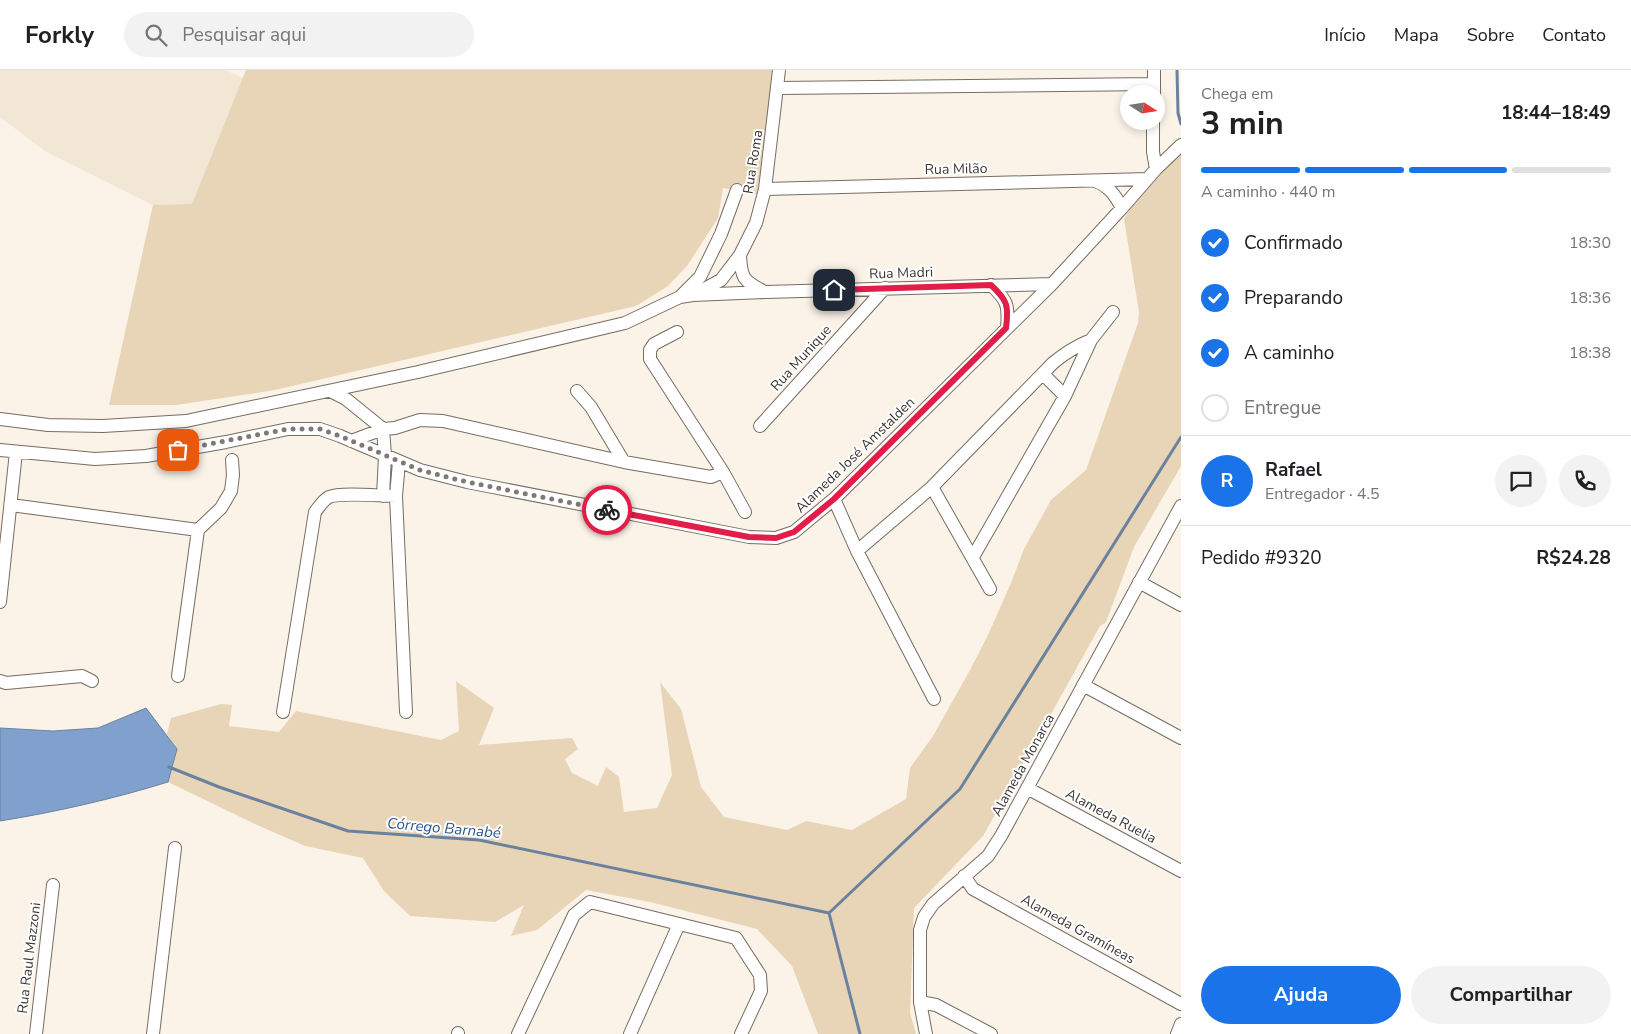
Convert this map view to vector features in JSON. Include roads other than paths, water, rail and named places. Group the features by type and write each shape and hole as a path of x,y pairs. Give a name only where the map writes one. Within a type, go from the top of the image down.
{"street":[{"name":"Rua Roma","path":"693,295 721,280 740,255 756,223 765,189 779,70"},
{"path":"1154,70 1154,85"},
{"path":"778,88 1120,89"},
{"path":"1152,174 1153,130"},
{"name":"Alameda José Amstalden","path":"0,450 95,458 146,456 288,429 320,429 420,470 467,482 749,537 776,538 794,532 834,499 1052,284 1152,174 1181,145"},
{"name":"Alameda José Amstalden","path":"1167,160 1181,154"},
{"name":"Rua Milão","path":"765,189 1095,181 1152,174"},
{"path":"1095,181 1104,184 1111,190 1122,208"},
{"path":"680,297 700,277 705,268 721,234 737,190"},
{"path":"740,255 744,279 750,285 764,292"},
{"name":"Rua Madri","path":"693,295 1052,284"},
{"path":"991,285 1006,301 1008,312 1006,328"},
{"name":"Rua Munique","path":"760,426 885,288"},
{"path":"0,419 48,424 103,426 186,421 418,372 625,323 680,297 693,295"},
{"path":"973,557 1065,396 1091,340 1113,312"},
{"path":"677,332 654,344 650,350 650,359 723,472 746,512"},
{"path":"857,552 932,487 1066,352 1077,345 1091,340"},
{"path":"1043,374 1065,396"},
{"path":"330,390 346,399 383,429 390,496 406,712"},
{"path":"577,391 591,407 624,462"},
{"path":"351,441 383,429 395,428 420,420 443,421 624,462 711,477 723,472"},
{"path":"0,602 16,452"},
{"path":"178,676 198,530 221,508 231,491 232,460"},
{"path":"390,496 399,462"},
{"path":"932,487 990,589"},
{"path":"283,712 316,512 329,497 348,495 390,496"},
{"path":"834,499 857,552 934,699"},
{"path":"11,505 198,530"},
{"name":"Alameda Monarca","path":"926,1034 920,1002 920,930 924,917 933,904 988,856 1001,836 1181,506"},
{"path":"1140,582 1181,605"},
{"path":"0,681 6,683 82,676 92,681"},
{"path":"1083,685 1181,738"},
{"name":"Alameda Ruelia","path":"1027,788 1181,871"},
{"path":"153,1034 175,848"},
{"name":"Alameda Gramíneas","path":"964,876 973,889 1181,1004"},
{"name":"Rua Raul Mazzoni","path":"36,1034 53,885"},
{"path":"518,1034 574,915 590,902 736,938 760,975 761,991 741,1034"},
{"path":"630,1034 680,924"},
{"path":"920,1002 936,1004 991,1034"},
{"path":"1177,1034 1181,1024"}],"water":[{"path":"146,708 177,749 168,782 42,814 0,821 0,728 53,731 98,728"}],"waterway":[{"path":"1177,70 1178,113 1181,124"},
{"path":"829,913 960,789 1181,437"},
{"name":"Córrego Barnabé","path":"169,767 219,787 348,831 479,840 829,913 860,1034"}]}
